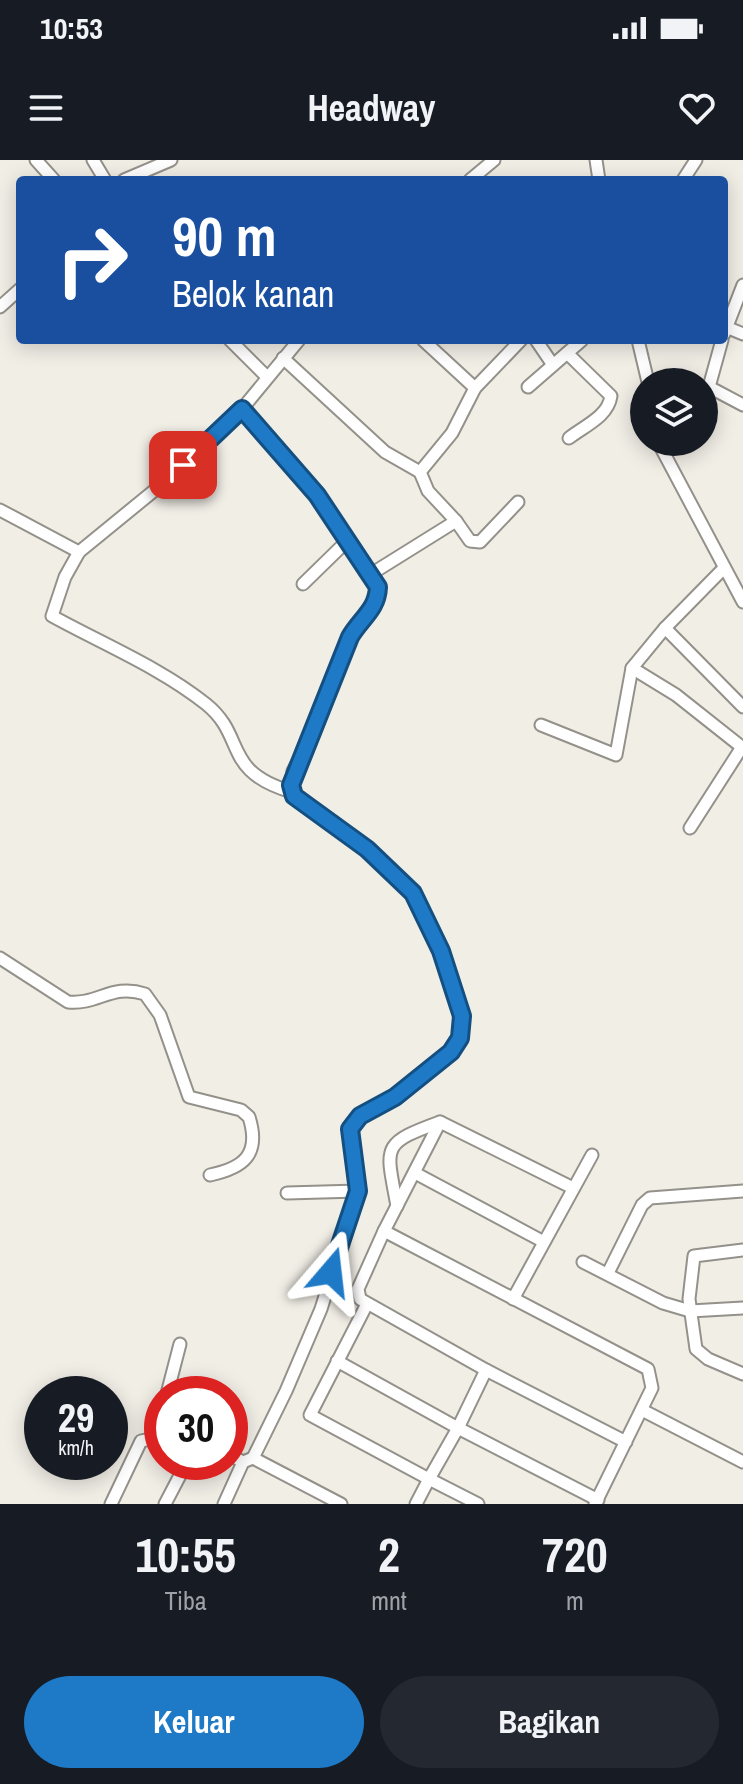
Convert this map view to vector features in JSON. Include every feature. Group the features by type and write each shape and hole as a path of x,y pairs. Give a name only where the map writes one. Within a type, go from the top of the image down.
{"street":[{"path":"36,160 50,176"},
{"path":"133,176 171,160"},
{"path":"475,176 494,160"},
{"path":"728,323 743,285"},
{"path":"0,307 16,293"},
{"path":"234,344 266,376"},
{"path":"294,344 242,409 161,485 79,552 65,577 52,616 174,682 208,706 247,769 259,779 292,792 367,849 413,893 441,951 462,1016 460,1038 451,1052 395,1097 353,1122 349,1138 358,1191 321,1309 286,1391 248,1460 341,1504"},
{"path":"427,344 475,388"},
{"path":"420,472 452,433 475,388 517,344"},
{"path":"539,344 553,365"},
{"path":"528,387 577,344"},
{"path":"639,344 645,368"},
{"path":"713,368 721,344"},
{"path":"567,353 611,396 607,409 569,438"},
{"path":"283,358 385,452 420,472 428,491 470,541 480,542 518,502"},
{"path":"718,392 743,405"},
{"path":"242,409 317,495 378,587 374,609 358,623 350,637 315,730 293,771 292,792"},
{"path":"665,456 743,602"},
{"path":"0,510 79,552"},
{"path":"371,574 456,521"},
{"path":"303,584 347,541"},
{"path":"541,725 616,755 632,668 665,628 723,569"},
{"path":"665,628 743,707"},
{"path":"632,668 676,695 742,748 690,828"},
{"path":"0,958 68,1002 78,1003 115,989 145,994 160,1015 189,1097 241,1110 249,1117 252,1142 248,1156 238,1169 210,1175"},
{"path":"440,1122 384,1231 358,1289 360,1299 486,1370 626,1442"},
{"path":"440,1122 573,1188"},
{"path":"397,1206 389,1154 392,1145 440,1122"},
{"path":"513,1299 592,1155"},
{"path":"415,1173 544,1242"},
{"path":"287,1193 358,1191"},
{"path":"608,1273 642,1205 650,1198 743,1191"},
{"path":"337,1361 596,1502 652,1388 648,1369 384,1231"},
{"path":"743,1250 694,1256 690,1311 693,1342 700,1353 743,1374"},
{"path":"583,1262 663,1303 690,1311 743,1308"},
{"path":"367,1304 310,1415 478,1504"},
{"path":"172,1376 180,1344"},
{"path":"416,1504 486,1370"},
{"path":"642,1410 743,1462"},
{"path":"111,1504 141,1441 144,1441"},
{"path":"165,1504 178,1480"},
{"path":"224,1504 237,1480"}],"route":[{"path":"183,465 242,409 317,495 378,587 374,609 358,623 350,637 315,730 293,771 292,792 367,849 413,893 441,951 462,1016 460,1038 451,1052 395,1097 353,1122 349,1138 358,1191 331,1272"}]}
